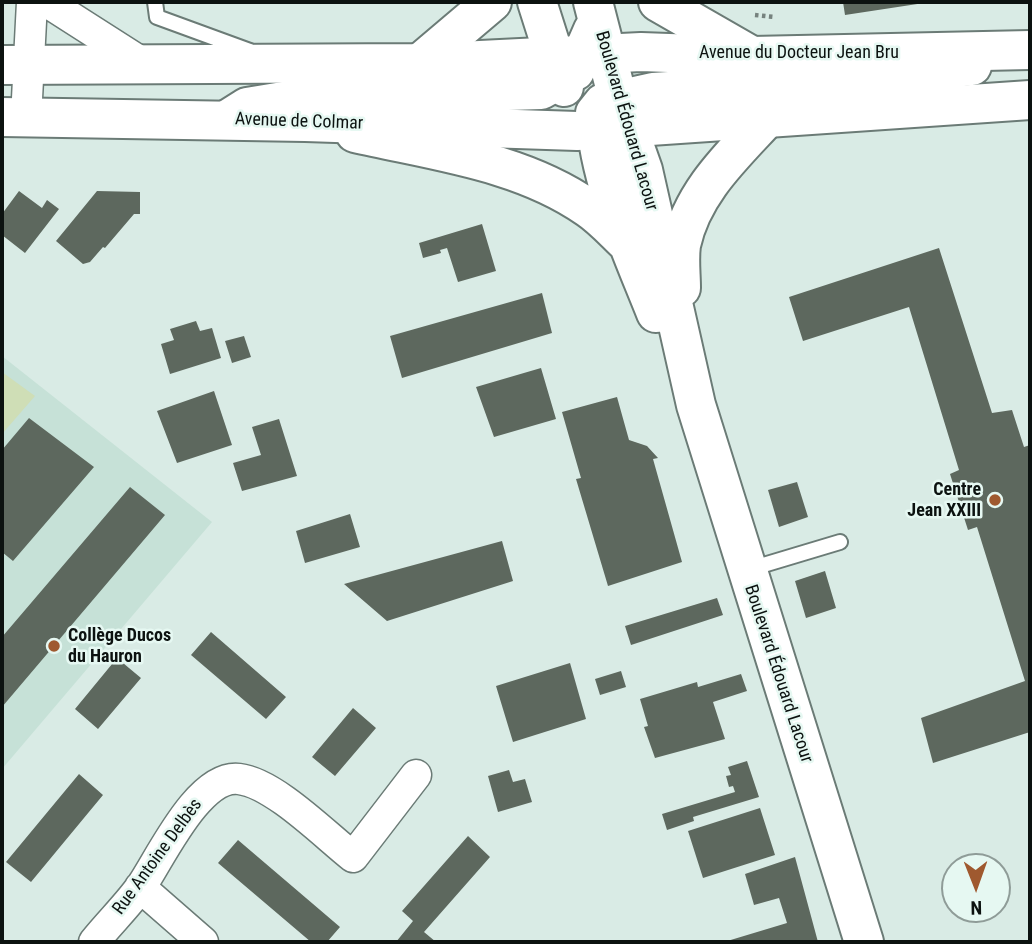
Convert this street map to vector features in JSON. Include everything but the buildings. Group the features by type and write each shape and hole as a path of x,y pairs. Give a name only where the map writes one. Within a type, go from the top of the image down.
{"main road":[{"path":"420,63 492,2"},
{"name":"Boulevard Édouard Lacour","path":"537,2 575,61 605,119 643,170 696,405 745,570 864,942"},
{"name":"Boulevard Édouard Lacour","path":"552,2 575,61 605,119 594,181 628,244 696,405"},
{"name":"Boulevard Édouard Lacour","path":"575,61 592,2"},
{"path":"658,2 752,56"},
{"path":"605,119 680,89 866,79 976,65 1030,50"},
{"name":"Avenue du Docteur Jean Bru","path":"575,61 1030,50"},
{"path":"15,66 575,61"},
{"path":"226,120 247,107 308,97 541,90 575,61"},
{"path":"605,119 768,117 1030,100"},
{"path":"696,405 681,300 681,245 701,195 713,176 768,117"},
{"name":"Avenue de Colmar","path":"14,118 305,121 605,119"},
{"path":"305,121 468,157 550,186 590,209 628,244"}],"street":[{"path":"14,118 15,66 32,2"},
{"path":"47,2 148,66"},
{"name":"Rue Antoine Delbès","path":"94,942 141,887 186,815 209,789 222,782 238,779 264,787 353,857 416,775"},
{"path":"141,887 204,942"}],"lane":[{"path":"155,2 157,17 281,62"},
{"path":"745,570 840,542"}],"path":[{"path":"748,14 788,19"}],"shaded area":[{"name":"Collège Ducos du Hauron","path":"2,356 212,522 2,769"}],"green space":[{"path":"2,372 35,396 2,434"}],"place":[{"name":"Centre Jean XXIII","path":"995,500"},
{"name":"Collège Ducos du Hauron","path":"54,646"}]}
